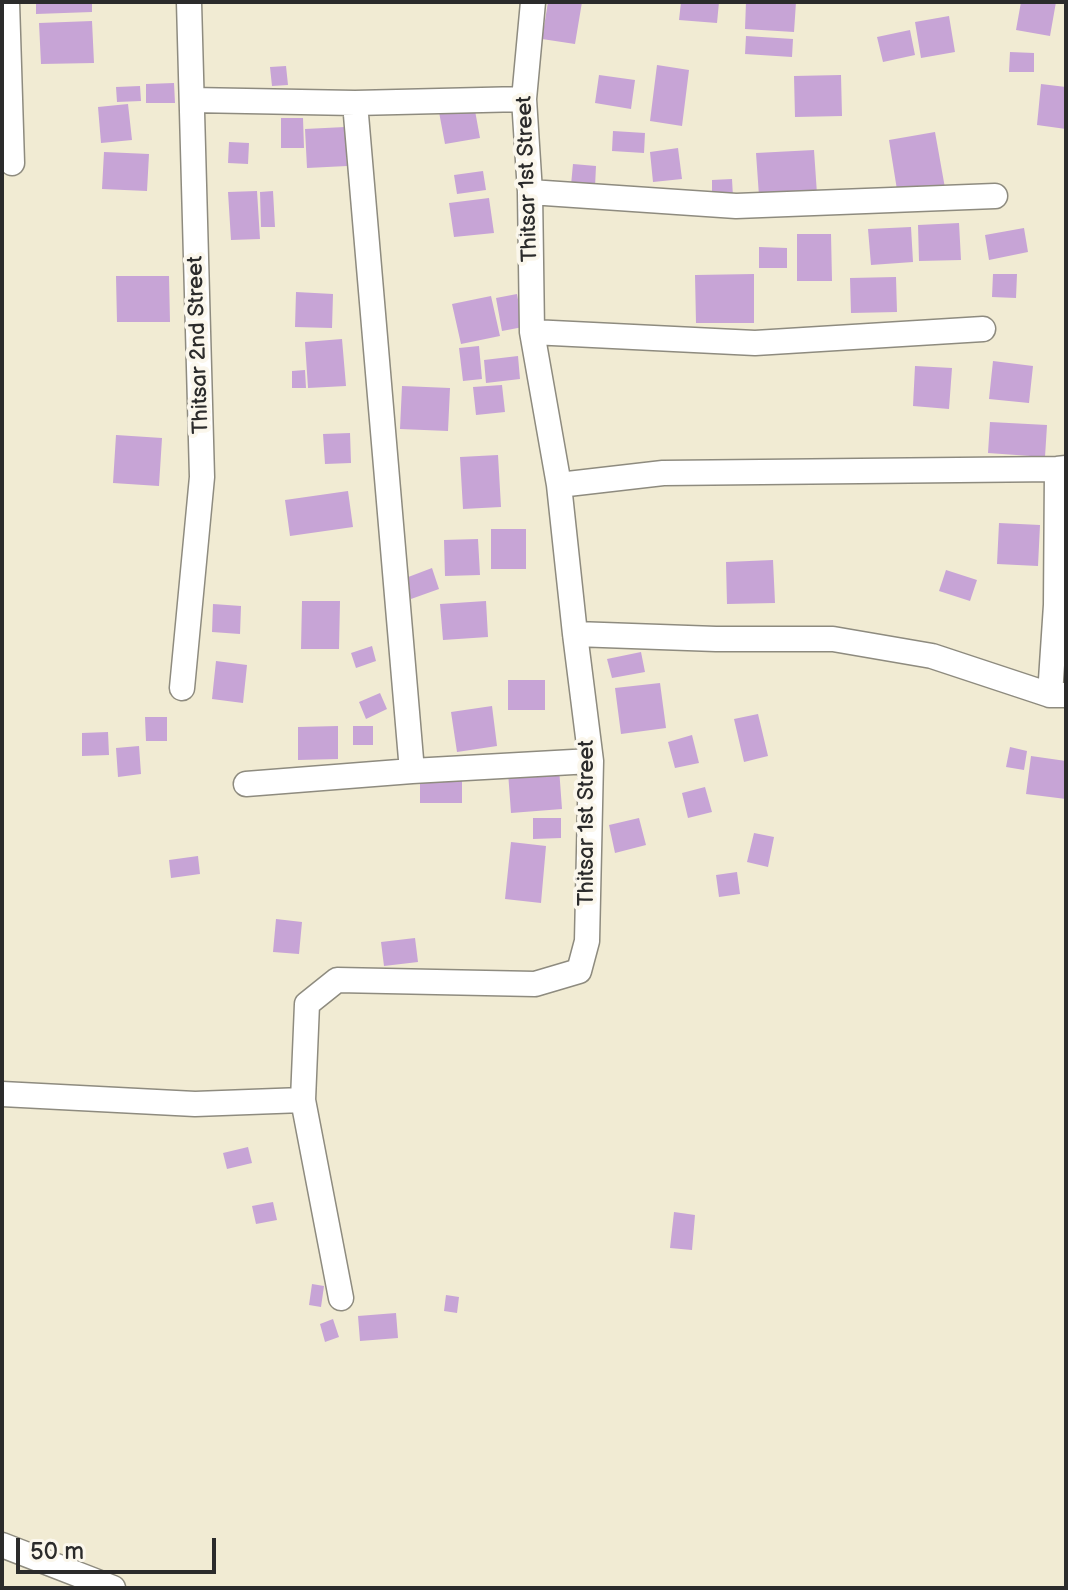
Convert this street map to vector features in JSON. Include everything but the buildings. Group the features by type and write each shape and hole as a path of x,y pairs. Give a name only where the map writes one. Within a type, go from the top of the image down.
{"street":[{"path":"7,2 12,163"},
{"name":"Thitsar 2nd Street","path":"182,688 202,477 189,2"},
{"name":"Thitsar 1st Street","path":"341,1298 303,1100 307,1004 337,980 535,984 579,971 587,941 591,761 559,485 532,332 530,192 524,99 533,2"},
{"path":"192,100 355,103 524,99"},
{"path":"355,103 412,771"},
{"path":"530,192 736,206 995,196"},
{"path":"532,332 755,343 983,329"},
{"path":"559,485 663,473 1061,468 1058,695 932,656 833,639 575,634"},
{"path":"246,784 591,761"},
{"path":"2,1094 195,1104 303,1100"},
{"path":"2,1545 113,1588"}]}
